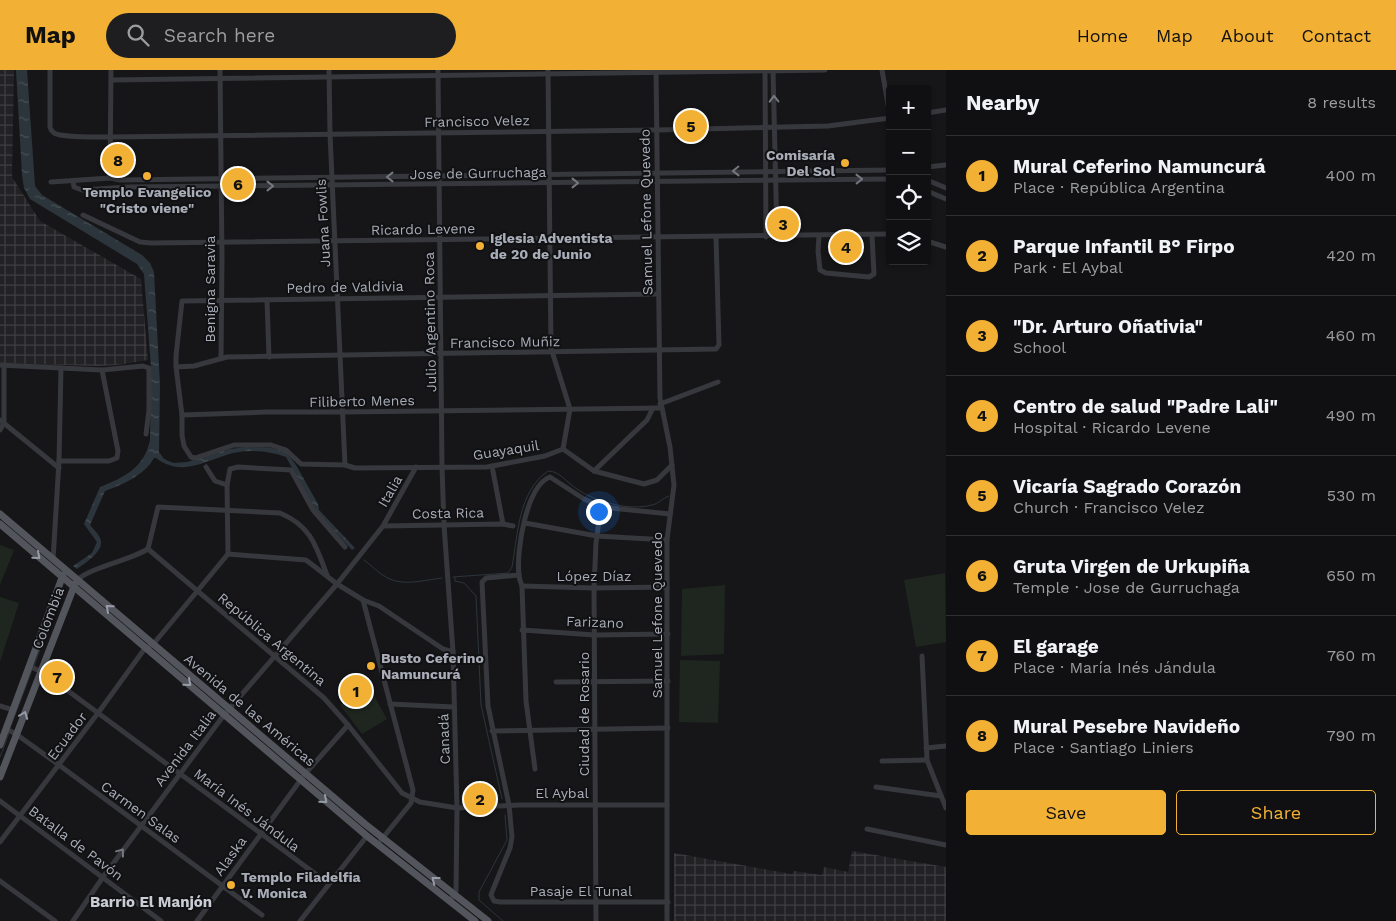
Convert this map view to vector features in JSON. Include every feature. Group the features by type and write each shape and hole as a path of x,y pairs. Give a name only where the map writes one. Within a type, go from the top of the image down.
{"main road":[{"name":"Avenida de las Américas","path":"0,514 64,570 75,584 227,712 305,774 380,841 452,898 488,921"},
{"name":"Avenida de las Américas","path":"0,524 62,578 75,584"},
{"path":"0,745 64,570"},
{"name":"Colombia","path":"0,777 75,584"},
{"name":"Avenida de las Américas","path":"227,712 301,781 366,836 380,841"},
{"name":"Avenida de las Américas","path":"452,898 475,921"}],"street":[{"name":"Francisco Velez","path":"50,70 50,126 55,134 63,136 657,130 828,126 886,118"},
{"path":"110,178 111,70"},
{"name":"Benigna Saravia","path":"220,70 222,187 221,358"},
{"name":"Juana Fowlis","path":"329,70 332,186 345,465"},
{"path":"765,70 766,237"},
{"path":"773,70 777,236"},
{"path":"111,80 329,78 438,73 825,70"},
{"path":"882,70 886,94"},
{"name":"Samuel Lefone Quevedo","path":"656,71 661,406 670,447 674,485 667,540 666,587 668,634 667,921"},
{"path":"548,72 552,352 570,409 563,449 594,471 648,484 657,480 672,465"},
{"name":"Julio Argentino Roca","path":"438,73 438,185 443,411 442,467 447,574"},
{"path":"931,112 946,110"},
{"path":"931,167 946,165"},
{"name":"Jose de Gurruchaga","path":"51,182 110,178 120,180 438,177 886,170"},
{"name":"Jose de Gurruchaga","path":"73,181 74,187 82,190 111,188 886,179"},
{"path":"931,182 946,188"},
{"path":"931,193 946,199"},
{"name":"Ricardo Levene","path":"83,215 145,243 886,234"},
{"path":"819,236 820,270 826,273 869,277 874,274 872,235"},
{"name":"Francisco Muñiz","path":"176,366 194,366 221,358 716,349 719,345 716,237"},
{"path":"931,242 946,247"},
{"name":"Pedro de Valdivia","path":"176,366 182,301 658,294"},
{"path":"267,300 269,357"},
{"path":"0,430 2,421 2,365 102,370 143,366 149,368 149,410 146,434"},
{"path":"176,366 182,415"},
{"path":"53,560 60,461 61,368"},
{"path":"60,461 109,461 117,458 118,451 102,370"},
{"path":"661,406 718,382"},
{"name":"Filiberto Menes","path":"182,415 266,412 653,408 661,406"},
{"path":"594,471 647,420 653,408"},
{"name":"Guayaquil","path":"182,415 183,441 186,451 191,457 198,457 234,445 257,445 282,447 298,463 345,465 355,468 492,466 545,456 563,449"},
{"path":"2,421 59,468"},
{"path":"492,466 503,524"},
{"path":"206,467 215,481 227,485"},
{"name":"Italia","path":"382,526 416,467"},
{"path":"345,547 313,510 291,470 230,468 227,485 228,554 306,560 337,584 363,600 379,606 443,649 453,652"},
{"path":"535,769 526,701 522,630 522,586 519,575 522,530 532,497 541,483 550,477 600,507 670,514"},
{"path":"75,584 84,575 148,549 158,507 272,511 288,516 312,537 328,576"},
{"name":"Ciudad de Rosario","path":"596,921 594,588 600,507"},
{"path":"525,523 597,536 667,540"},
{"name":"Costa Rica","path":"382,526 503,524 513,526"},
{"name":"Avenida Italia","path":"73,921 141,825 227,712 337,584 382,526"},
{"name":"República Argentina","path":"148,549 324,698 348,724 402,793 412,799"},
{"name":"Ecuador","path":"0,842 98,713 142,651 149,646 198,591 228,554"},
{"name":"Canadá","path":"447,574 453,652 457,808 452,898"},
{"path":"509,805 492,731 486,693 482,582 486,578 519,575"},
{"name":"López Díaz","path":"522,586 666,587"},
{"path":"363,600 413,790 412,799 380,841"},
{"name":"Farizano","path":"522,630 595,635 668,634"},
{"path":"922,656 926,760 946,808"},
{"name":"María Inés Jándula","path":"29,666 40,671 98,713 329,884"},
{"path":"556,682 668,681"},
{"path":"390,704 454,708"},
{"path":"0,706 13,710"},
{"name":"Alaska","path":"197,921 305,774 348,724"},
{"path":"492,731 668,728"},
{"name":"Carmen Salas","path":"6,729 59,765 262,915"},
{"path":"926,748 946,746"},
{"path":"882,760 926,760"},
{"path":"876,787 941,796"},
{"name":"El Aybal","path":"412,799 457,808 509,805 667,805"},
{"name":"Batalla de Pavón","path":"0,801 161,921"},
{"name":"Pasaje El Tunal","path":"509,805 512,843 491,895 494,901 668,902"},
{"path":"867,829 946,845"},
{"path":"300,921 366,836"},
{"path":"0,881 55,921"}],"shaded area":[{"path":"0,70 14,70 12,177 40,221 141,279 148,360 98,366 0,363"},
{"path":"852,851 946,867 946,921 674,921 674,853 792,874 794,871 822,875 824,867 848,872"}],"green space":[{"path":"0,545 14,550 0,585"},
{"path":"945,573 946,642 916,647 904,580"},
{"path":"725,585 724,654 681,656 682,589"},
{"path":"0,597 19,603 0,662"},
{"path":"680,660 720,661 718,723 679,722"},
{"path":"361,691 363,696 373,694 387,719 362,734 340,705"},
{"path":"499,794 499,804 461,806 461,795"}],"water":[{"path":"16,70 27,70 35,186 42,195 142,255 150,263 154,272 160,385 159,452 164,459 173,463 187,462 230,449 246,447 272,448 286,452 296,465 318,504 319,510 355,548 352,550 316,511 286,457 273,453 246,451 185,467 175,467 154,458 139,474 105,491 90,525 100,538 100,547 94,556 77,569 73,566 92,553 97,542 84,524 100,487 125,475 138,465 147,450 150,440 151,368 144,274 137,264 30,199 24,188 22,175"}],"waterway":[{"path":"453,577 508,573 512,567 518,528 525,502 538,480 548,471 560,475 573,487 585,494 613,504 643,507 654,504 669,496"},
{"path":"364,560 383,575 399,582 442,578"},
{"path":"455,577 455,581 464,583 476,596 481,705 502,799"},
{"path":"34,666 59,596"},
{"path":"10,728 32,670"},
{"path":"0,757 9,733"},
{"path":"503,921 479,900 479,892 507,840 505,815"}],"place":[{"name":"Vicaría Sagrado Corazón","path":"691,126"},
{"name":"Mural Pesebre Navideño","path":"118,160"},
{"name":"Comisaría Del Sol","path":"845,163"},
{"name":"Templo Evangelico \"Cristo viene\"","path":"147,176"},
{"name":"Gruta Virgen de Urkupiña","path":"238,184"},
{"name":"\"Dr. Arturo Oñativia\"","path":"783,224"},
{"name":"Iglesia Adventista de 20 de Junio","path":"480,246"},
{"name":"Centro de salud \"Padre Lali\"","path":"846,247"},
{"name":"Busto Ceferino Namuncurá","path":"371,666"},
{"name":"El garage","path":"57,677"},
{"name":"Mural Ceferino Namuncurá","path":"356,691"},
{"name":"Parque Infantil B° Firpo","path":"480,799"},
{"name":"Templo Filadelfia V. Monica","path":"231,885"}],"district":[{"name":"Barrio El Manjón","path":"151,902"}]}
